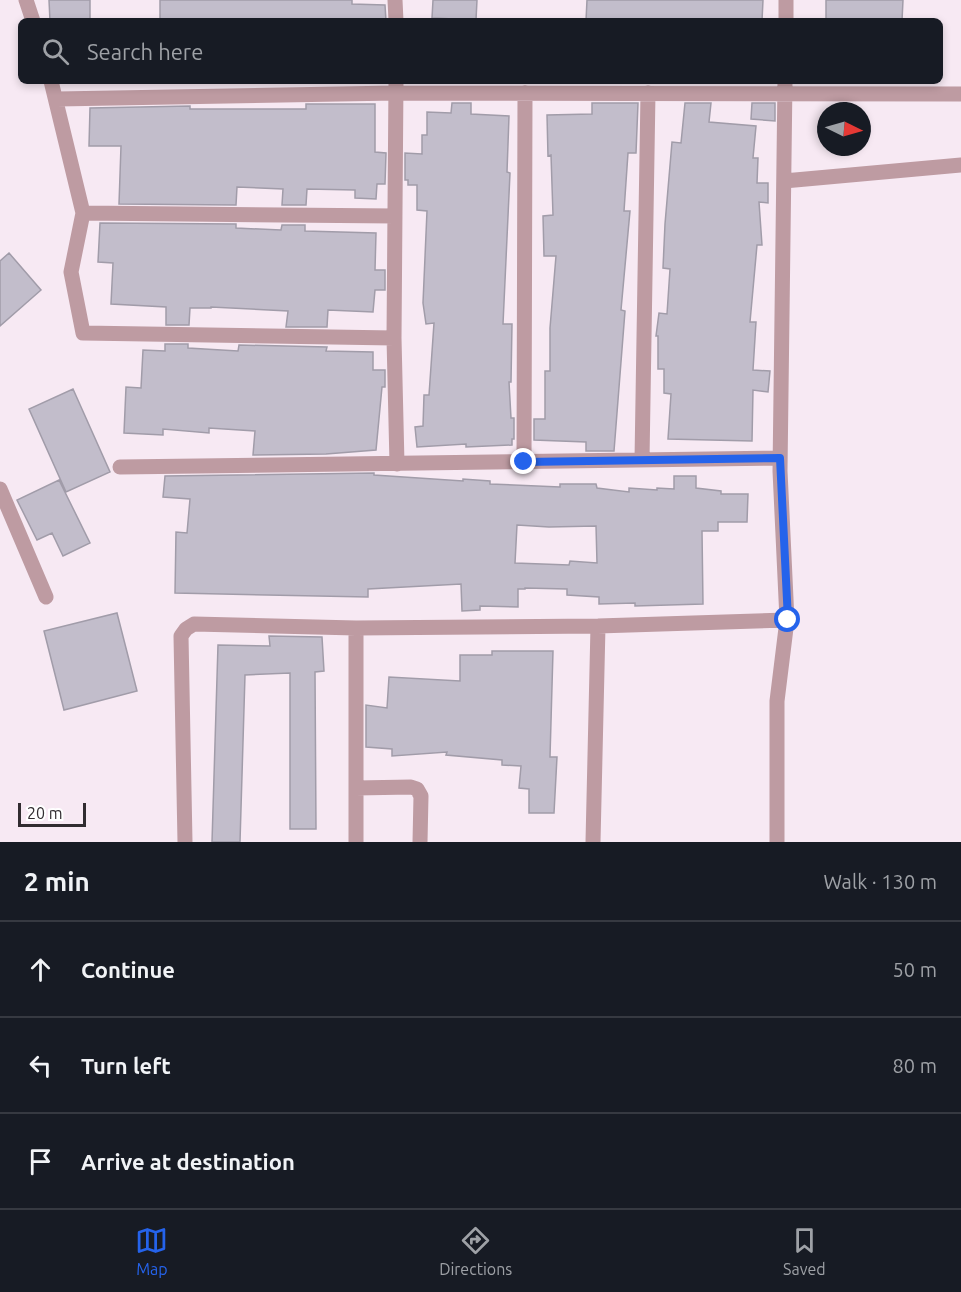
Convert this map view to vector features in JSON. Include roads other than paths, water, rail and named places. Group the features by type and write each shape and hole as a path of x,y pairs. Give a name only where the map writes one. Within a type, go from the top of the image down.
{"street":[{"path":"26,0 32,18"},
{"path":"395,0 396,18"},
{"path":"786,0 786,18"},
{"path":"52,84 83,213 71,272 82,333 394,338"},
{"path":"57,99 396,87 525,93 648,93 785,87 961,94"},
{"path":"396,87 394,338 397,464"},
{"path":"777,842 777,701 788,620 780,458 785,87"},
{"path":"524,462 525,93"},
{"path":"642,460 648,93"},
{"path":"784,181 961,165"},
{"path":"83,213 395,216"},
{"path":"120,467 780,458"},
{"path":"0,489 46,597"},
{"path":"185,842 181,636 194,624 356,628 598,626 788,620"},
{"path":"593,842 598,626"},
{"path":"356,628 356,842"},
{"path":"356,788 411,787 417,789 421,796 420,842"}]}
